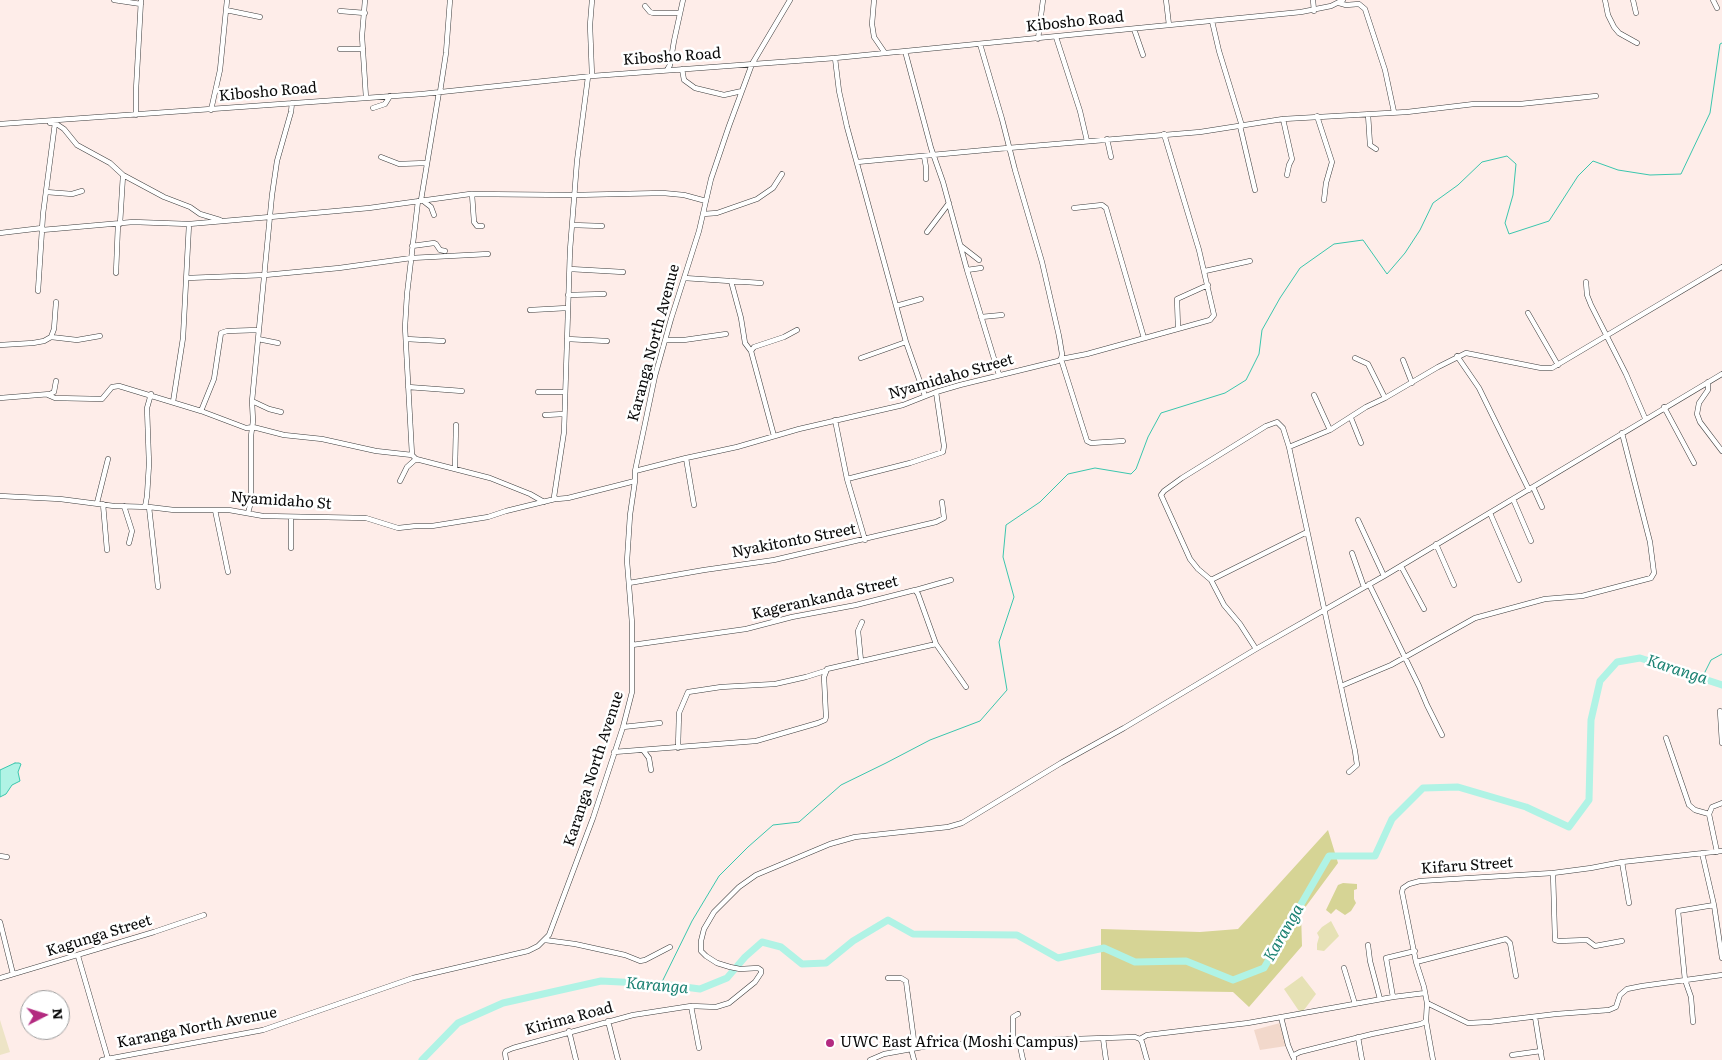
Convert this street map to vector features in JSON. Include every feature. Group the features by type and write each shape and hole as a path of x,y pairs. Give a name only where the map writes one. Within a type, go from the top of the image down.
{"street":[{"path":"114,0 141,2 136,115"},
{"path":"211,110 220,70 226,0"},
{"path":"365,0 363,48 366,98"},
{"path":"412,455 406,340 407,302 412,246 446,53 450,0"},
{"path":"555,499 554,491 563,442 567,308 572,225 574,195 590,77 592,0"},
{"path":"667,70 670,65 683,0"},
{"name":"Karanga North Avenue","path":"102,1060 263,1030 413,978 528,951 545,940 552,930 593,818 623,727 632,692 632,645 627,561 628,542 630,515 636,481 635,471 649,400 719,155 752,64 790,0"},
{"path":"874,0 872,24 874,37 885,53"},
{"path":"1038,39 1043,0"},
{"path":"1166,0 1169,25"},
{"path":"1313,0 1314,11"},
{"path":"1605,0 1608,15 1614,28 1637,43"},
{"path":"1633,0 1636,13"},
{"path":"1713,0 1717,8"},
{"path":"1341,2 1346,5 1359,4 1365,9 1384,70 1394,112"},
{"name":"Kibosho Road","path":"0,124 292,104 667,70 835,58 1314,11 1341,2"},
{"path":"645,6 653,13 680,13"},
{"path":"226,10 260,17"},
{"path":"340,11 364,13"},
{"path":"1212,21 1241,126 1255,190"},
{"path":"1134,29 1142,55"},
{"path":"1056,36 1080,111 1087,140"},
{"path":"980,44 1042,262 1062,350 1061,359 1087,441 1091,443 1123,441"},
{"path":"340,50 363,48"},
{"path":"905,51 999,375"},
{"path":"835,58 839,90 857,162 906,342 925,396"},
{"path":"682,69 684,80 695,88 724,95 742,91"},
{"path":"373,108 385,104 390,96"},
{"path":"857,162 1087,140 1200,132 1283,119 1394,112 1474,104 1520,104 1596,96"},
{"path":"248,514 251,502 252,402 270,217 277,161 292,104"},
{"path":"1368,114 1370,145 1376,149"},
{"path":"1317,116 1332,162 1326,183 1324,200"},
{"path":"1283,119 1292,157 1287,175"},
{"path":"23,122 55,123 64,129 77,145 110,163 124,175 190,207 200,214 222,221"},
{"path":"38,291 42,229 55,123"},
{"path":"1164,134 1208,285 1177,299 1178,328"},
{"path":"1107,139 1110,157"},
{"path":"924,156 926,179"},
{"path":"381,157 399,164 426,164"},
{"path":"703,214 717,214 757,199 773,188 782,174"},
{"path":"116,273 124,175"},
{"path":"46,192 72,194 82,192"},
{"path":"0,233 147,221 189,224 369,208 472,194 574,195 663,193 684,195 706,201"},
{"path":"472,194 474,222 477,226 482,226"},
{"path":"420,200 431,207 434,215"},
{"path":"927,232 949,203"},
{"path":"1074,208 1105,205 1144,338"},
{"path":"173,402 183,338 189,224"},
{"path":"572,225 602,226"},
{"path":"412,246 434,243 440,250 446,251"},
{"path":"961,246 979,260"},
{"path":"187,278 265,275 339,268 411,258 488,254"},
{"path":"1204,271 1250,261"},
{"path":"1289,447 1330,430 1366,407 1457,356 1466,353 1545,369 1558,365 1722,267"},
{"path":"967,270 981,268"},
{"path":"570,269 623,272"},
{"path":"684,278 761,283"},
{"path":"731,281 745,342 751,351 774,436"},
{"path":"1586,282 1588,299 1626,374 1645,418"},
{"name":"Nyamidaho Street","path":"635,471 835,420 903,405 936,392 1058,362 1061,359 1210,320 1214,316 1208,285"},
{"path":"568,295 604,294"},
{"path":"896,306 921,299"},
{"path":"51,338 54,329 56,302"},
{"path":"530,310 567,308"},
{"path":"1528,313 1558,365"},
{"path":"981,317 1002,316"},
{"path":"201,411 214,379 221,333 227,331 258,330"},
{"path":"751,351 754,347 784,337 797,330"},
{"path":"665,340 684,340 726,334"},
{"path":"0,345 33,343 51,338 77,340 100,336"},
{"path":"258,339 278,343"},
{"path":"567,339 607,341"},
{"path":"406,340 443,341"},
{"path":"861,358 906,342"},
{"path":"1457,356 1479,388 1542,507"},
{"path":"1355,358 1368,364 1385,398"},
{"path":"1403,360 1412,382"},
{"path":"1350,772 1357,762 1341,686 1324,610 1307,532 1289,447 1282,425 1277,422 1270,424 1182,478 1162,493 1190,559 1211,580 1224,605 1240,624 1256,649 1324,610 1366,585 1401,566 1645,418 1722,374"},
{"path":"0,398 48,395 54,392 56,381"},
{"path":"1708,382 1708,390 1699,402 1697,414 1700,422 1722,450"},
{"path":"48,395 61,399 102,399 112,387 119,386 151,394 240,426 322,439 376,451 412,455 416,459 510,485 544,502"},
{"path":"408,387 462,391"},
{"path":"538,392 564,392"},
{"path":"847,479 943,452 936,392"},
{"path":"151,394 147,408 149,464 147,507 158,587"},
{"path":"1314,395 1330,430"},
{"path":"252,402 281,412"},
{"path":"1664,407 1694,463"},
{"path":"545,415 564,414"},
{"path":"1351,418 1361,443"},
{"path":"835,420 847,479 865,540"},
{"path":"454,469 456,425"},
{"path":"1341,686 1406,658 1461,625 1481,616 1545,599 1582,596 1651,578 1654,573 1650,542 1622,433"},
{"path":"686,458 694,505"},
{"path":"97,503 108,459"},
{"path":"400,481 407,468 416,459"},
{"name":"Nyamidaho St","path":"0,496 15,495 174,510 215,510 291,517 366,518 394,528 432,526 489,517 555,499 568,498 636,481"},
{"path":"1513,499 1531,541"},
{"name":"Nyakitonto Street","path":"629,583 774,560 943,520 945,516 942,502"},
{"path":"104,504 107,550"},
{"path":"124,506 132,532 129,542"},
{"path":"215,510 228,572"},
{"path":"1490,513 1519,580"},
{"path":"291,517 291,548"},
{"path":"1358,520 1384,576"},
{"path":"1211,580 1307,532"},
{"path":"1436,544 1454,585"},
{"path":"1352,553 1366,585 1406,658 1442,735"},
{"path":"1401,566 1424,609"},
{"path":"916,590 951,580"},
{"name":"Kagerankanda Street","path":"632,645 746,629 916,590 936,644 966,687"},
{"path":"861,662 858,631 862,622"},
{"path":"678,748 679,713 688,692 722,687 775,684 806,677 830,668 936,644"},
{"name":"Kirima Road","path":"506,1060 506,1051 608,1021 691,1006 716,1007 729,1003 755,982 761,970 758,968 730,967 717,963 702,951 701,941 704,929 714,912 739,887 756,875 830,844 855,837 948,827 962,822 1256,649"},
{"path":"614,752 756,741 822,722 827,712 824,677 826,671"},
{"path":"1720,711 1722,743"},
{"path":"623,727 660,723"},
{"path":"1666,738 1689,805 1695,810 1710,814"},
{"path":"643,750 649,758 650,770"},
{"path":"1720,852 1710,814 1712,807 1722,803"},
{"name":"Kifaru Street","path":"1433,1060 1426,1021 1427,1003 1416,962 1402,892 1403,888 1409,884 1429,881 1554,872 1622,862 1720,852"},
{"path":"1702,853 1714,905 1722,958"},
{"path":"0,856 7,857"},
{"path":"1622,862 1629,903"},
{"path":"1554,872 1555,940 1587,940 1596,946 1622,941"},
{"path":"1693,1022 1691,996 1685,980 1678,911 1714,905"},
{"name":"Kagunga Street","path":"0,978 78,956 204,915"},
{"path":"0,922 13,974"},
{"path":"1416,962 1506,939 1510,943 1516,976"},
{"path":"545,940 575,944 624,955 640,961 670,946"},
{"path":"1368,945 1370,961 1380,999"},
{"path":"1393,997 1386,958 1415,951"},
{"path":"78,956 108,1059"},
{"path":"1344,968 1355,1004"},
{"path":"1427,1003 1468,1023 1489,1022 1609,1010 1616,1006 1620,994 1624,990 1722,975"},
{"path":"888,978 901,978 906,981 914,1060"},
{"path":"870,1060 884,1054 913,1048 1016,1041 1140,1038 1147,1035 1248,1023 1380,999 1425,993"},
{"path":"691,1006 699,1048"},
{"path":"1018,1014 1013,1019 1016,1041 1023,1060"},
{"path":"1281,1017 1288,1045 1294,1059"},
{"path":"1535,1017 1542,1060"},
{"path":"608,1021 618,1060"},
{"path":"1294,1059 1294,1055 1300,1052 1358,1037 1421,1024 1426,1021"},
{"path":"569,1031 576,1060"},
{"path":"1358,1037 1362,1060"},
{"path":"1103,1038 1106,1060"},
{"path":"1140,1038 1146,1060"},
{"path":"1512,1055 1540,1051"}],"shaded area":[{"path":"1328,830 1338,863 1301,913 1302,946 1249,1007 1233,992 1101,990 1101,929 1200,932 1238,929"},
{"path":"1343,883 1357,884 1357,889 1354,890 1356,903 1351,911 1345,915 1336,909 1331,914 1326,910 1338,885"},
{"path":"1331,921 1339,936 1324,951 1317,950 1319,937 1317,933"},
{"path":"1302,976 1316,994 1301,1014 1284,989"},
{"path":"0,1020 10,1052 0,1055"},
{"path":"1280,1023 1286,1046 1260,1050 1254,1030"}],"water":[{"path":"15,763 21,764 18,772 20,781 12,785 6,794 0,797 0,770"}],"waterway":[{"path":"661,984 692,921 719,876 773,825 799,822 841,785 930,740 980,721 1007,690 999,642 1014,597 1003,557 1006,525 1040,502 1068,474 1095,468 1131,474 1136,469 1148,437 1161,413 1225,393 1246,380 1259,354 1262,330 1300,268 1334,244 1363,240 1387,274 1405,253 1420,230 1433,203 1458,185 1482,162 1507,156 1516,164 1513,195 1505,223 1509,234 1549,221 1578,176 1593,161 1618,170 1650,175 1681,174 1710,113 1720,44 1722,43"},
{"path":"1702,678 1711,660 1722,654"},
{"name":"Karanga","path":"422,1060 458,1023 503,1003 601,981 661,984 700,989 727,978 745,957 762,942 781,947 802,964 826,963 853,941 888,920 913,934 1017,935 1058,958 1104,948 1135,962 1186,961 1233,980 1264,968 1329,856 1375,856 1392,819 1423,788 1458,787 1526,807 1569,827 1589,800 1591,720 1600,681 1617,662 1640,658 1722,685"}],"place":[{"name":"UWC East Africa (Moshi Campus)","path":"830,1043"}]}
